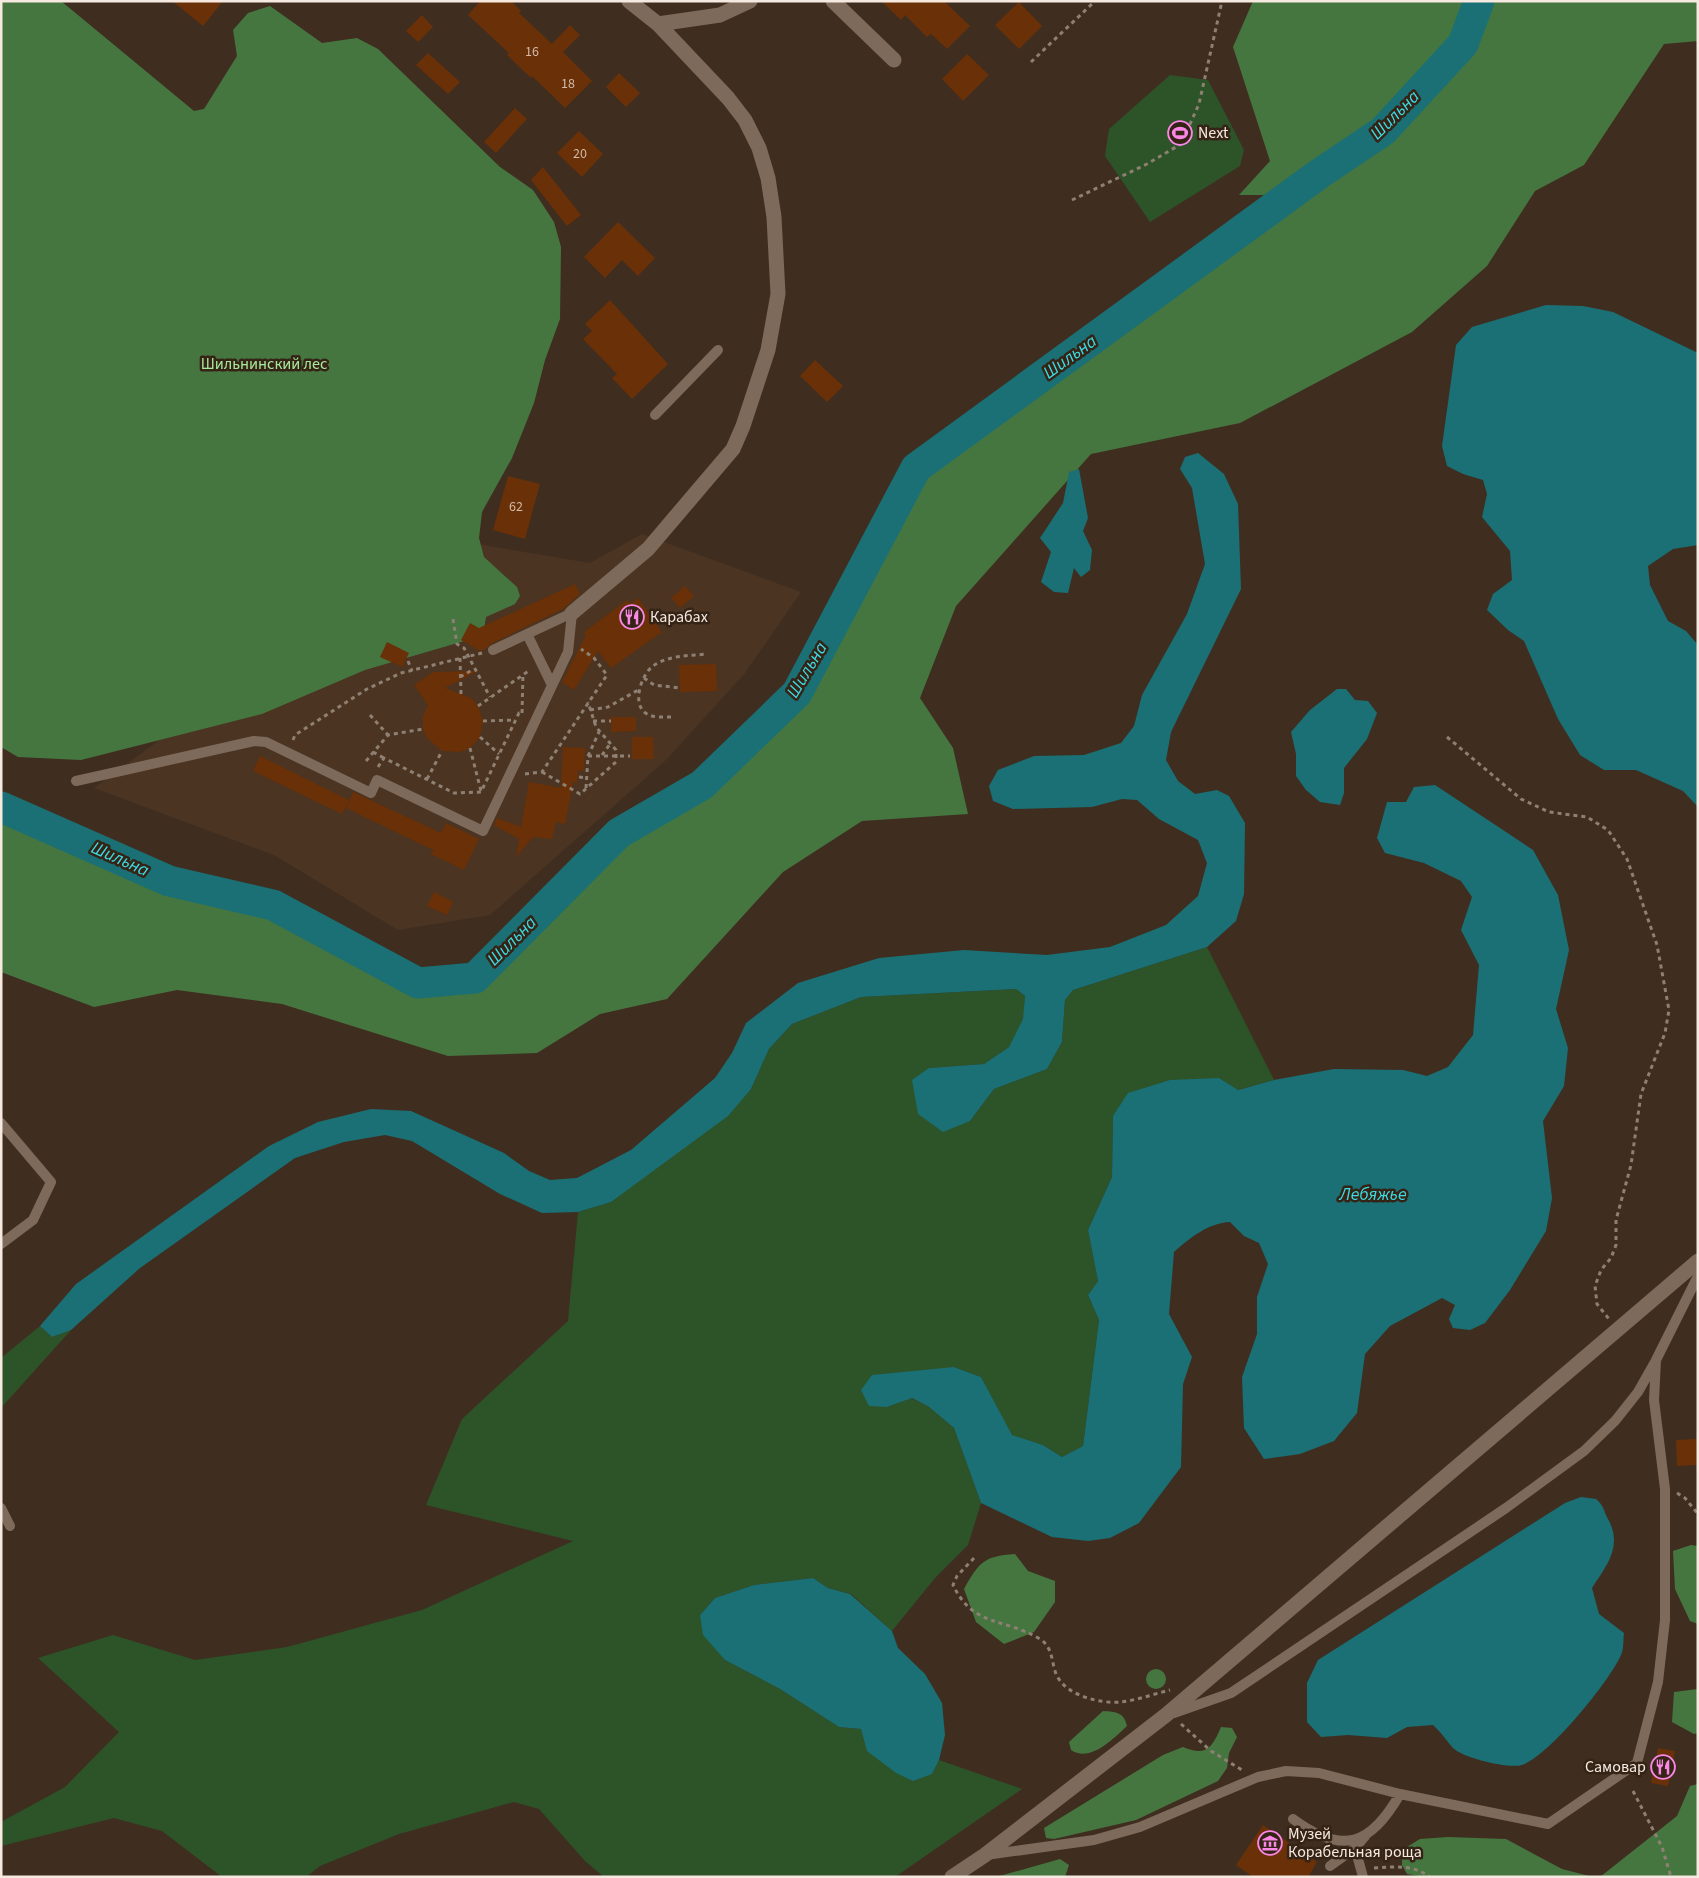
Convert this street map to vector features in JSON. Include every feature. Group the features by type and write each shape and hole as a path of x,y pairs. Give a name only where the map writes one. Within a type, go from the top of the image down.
{"street":[{"path":"572,613 648,549 733,449 746,417 774,325 778,294 774,217 768,178 759,148 745,120 728,98 658,24 629,1"},
{"path":"658,24 720,14 750,1"},
{"path":"833,1 894,60"},
{"path":"952,1877 985,1855 1166,1716 1618,1332 1698,1261"}],"lane":[{"path":"655,415 718,350"},
{"path":"492,650 572,613"},
{"path":"76,781 254,741 266,742 371,793 378,780 483,831 568,652 572,613"},
{"path":"527,634 552,685"},
{"path":"1,1123 51,1182 33,1220 1,1244"},
{"path":"1166,1716 1231,1693 1530,1491 1584,1452 1615,1421 1638,1392 1698,1276"},
{"path":"985,1855 1094,1840 1140,1827 1258,1777 1286,1771 1319,1773 1400,1794 1548,1824 1637,1763 1658,1682 1665,1620 1665,1489 1654,1400 1656,1360"},
{"path":"1,1508 10,1526"},
{"path":"1330,1866 1355,1848 1387,1816 1400,1794"},
{"path":"1293,1818 1309,1830 1326,1838 1347,1842 1366,1835"},
{"path":"1355,1848 1363,1873"}],"path":[{"path":"1031,62 1095,1"},
{"path":"1072,200 1147,164 1181,144 1199,104 1222,1"},
{"path":"453,619 457,644 465,646 474,669 490,697"},
{"path":"542,772 607,675 594,658 569,642"},
{"path":"288,752 295,735 367,689 401,673 492,650"},
{"path":"671,717 646,714 639,706 640,689 644,678 651,668 660,662 676,656 707,654"},
{"path":"460,658 461,694"},
{"path":"408,660 412,671"},
{"path":"478,706 523,673 542,664"},
{"path":"460,677 474,669"},
{"path":"481,792 515,720 519,713 522,714 523,673"},
{"path":"644,678 654,685 680,688"},
{"path":"590,710 608,707 624,700 640,689"},
{"path":"509,775 542,772 580,794 616,762 616,750 599,732 593,721 588,702"},
{"path":"370,715 388,735"},
{"path":"483,721 515,720"},
{"path":"593,721 611,721"},
{"path":"366,760 388,735 423,729"},
{"path":"586,789 587,759 599,732"},
{"path":"480,737 499,754"},
{"path":"1447,737 1521,799 1549,812 1587,817 1608,830 1627,859 1657,945 1669,1010 1665,1032 1641,1094 1632,1165 1616,1220 1616,1245 1611,1258 1601,1270 1595,1286 1597,1304 1618,1332"},
{"path":"602,756 610,744"},
{"path":"470,748 481,792"},
{"path":"426,779 442,751"},
{"path":"373,752 454,793 481,792"},
{"path":"587,759 602,756 630,756"},
{"path":"378,780 378,768 384,758"},
{"path":"579,777 586,778"},
{"path":"1665,1489 1671,1489 1685,1498 1698,1514"},
{"path":"974,1558 957,1576 954,1585 961,1601 980,1617 1019,1628 1042,1641 1054,1658 1057,1676 1069,1689 1082,1696 1099,1701 1121,1702 1178,1688"},
{"path":"1166,1716 1188,1728 1211,1751 1233,1765 1258,1777"},
{"path":"1633,1791 1662,1847 1671,1877"},
{"path":"1363,1873 1409,1867 1419,1869 1430,1877"}],"shaded area":[{"path":"642,534 801,592 745,673 666,760 490,915 398,930 274,855 94,788 436,537 590,563"}],"green space":[{"name":"Шильнинский лес","path":"1,1 61,1 194,111 204,109 237,56 233,30 248,13 270,6 322,43 357,38 378,49 500,167 533,190 554,222 561,247 560,319 545,360 534,403 512,458 482,512 479,538 484,557 517,587 520,596 515,604 486,617 484,629 478,637 365,670 262,714 81,760 18,757 1,747"},
{"path":"1253,1 1698,1 1698,41 1664,44 1584,165 1535,191 1487,266 1412,332 1240,423 1091,454 956,606 920,698 953,748 968,814 862,821 783,872 667,999 600,1014 537,1053 448,1056 282,1004 177,990 94,1007 1,972 1,807 169,881 273,905 418,983 475,978 619,833 702,785 797,693 916,468 1315,177 1278,195 1239,195 1270,161 1233,47"},
{"path":"1170,75 1208,80 1244,150 1240,166 1150,222 1105,156 1109,129"},
{"path":"1207,947 1274,1080 1237,1090 1219,1078 1113,1116 1112,1177 1088,1230 1098,1281 1088,1295 1099,1320 1083,1446 1062,1457 1043,1445 1011,1435 981,1377 954,1367 887,1407 911,1398 929,1407 954,1428 981,1503 968,1545 935,1578 892,1631 851,1594 828,1588 813,1578 754,1585 715,1598 700,1615 725,1660 780,1689 839,1727 861,1729 868,1751 932,1774 939,1760 1022,1789 895,1877 604,1877 585,1861 539,1809 514,1802 399,1834 320,1866 306,1877 222,1877 162,1831 114,1818 1,1846 1,1822 65,1787 119,1732 38,1658 113,1635 195,1660 287,1647 422,1610 573,1541 426,1505 462,1419 568,1321 578,1212 611,1202 751,1089 769,1049 792,1024 861,997 1016,989 1025,996 1024,1019 1009,1047 984,1064 929,1068 970,1121 994,1089 1047,1069 1062,1042 1065,1000 1073,990"},
{"path":"40,1326 52,1337 71,1330 1,1408 1,1358"},
{"path":"1691,1545 1698,1546 1698,1624 1690,1621 1675,1589 1673,1551"},
{"path":"1015,1554 1028,1571 1055,1581 1055,1602 1034,1632 1004,1644 976,1622 964,1589 983,1562 1004,1555"},
{"path":"1156,1669 1163,1672 1166,1679 1163,1686 1156,1689 1149,1686 1146,1679 1149,1672"},
{"path":"1698,1689 1698,1733 1694,1734 1672,1722 1674,1692"},
{"path":"1103,1711 1122,1715 1127,1726 1108,1743 1093,1752 1086,1754 1071,1750 1069,1742"},
{"path":"1221,1727 1232,1728 1237,1737 1229,1753 1227,1768 1218,1781 1136,1820 1054,1839 1046,1838 1044,1828 1163,1755 1183,1747 1197,1751 1207,1749"},
{"path":"1698,1784 1698,1877 1600,1877 1677,1816 1690,1786"},
{"path":"1448,1837 1506,1839 1562,1869 1593,1877 1426,1877 1407,1874 1402,1865 1402,1850 1420,1839"},
{"path":"1060,1859 1069,1865 1065,1877 996,1877"}],"water":[{"path":"1546,305 1583,306 1613,312 1698,353 1698,545 1673,549 1648,566 1650,585 1668,621 1686,631 1698,645 1698,807 1683,791 1636,770 1604,770 1580,755 1558,719 1524,641 1508,630 1487,610 1493,594 1512,580 1510,551 1482,517 1487,494 1483,480 1463,474 1447,466 1442,446 1456,345 1472,327"},
{"path":"1198,453 1224,474 1238,504 1241,589 1171,732 1166,760 1178,781 1195,794 1217,790 1229,796 1245,823 1244,894 1236,921 1207,947 1073,990 1065,1000 1062,1042 1047,1069 994,1089 970,1121 943,1132 918,1114 912,1080 929,1068 984,1064 1009,1047 1023,1019 1025,996 1016,989 861,997 792,1024 769,1049 751,1089 728,1116 611,1202 578,1212 542,1213 500,1194 412,1141 385,1135 344,1142 295,1158 140,1268 71,1330 52,1337 40,1326 76,1284 269,1146 318,1122 371,1109 411,1111 504,1153 529,1171 550,1180 577,1178 631,1150 715,1078 732,1053 746,1023 798,983 879,958 964,950 1047,955 1110,947 1166,925 1198,896 1207,863 1198,840 1159,819 1137,800 1122,799 1092,807 1013,809 993,801 989,786 998,770 1034,756 1084,755 1121,743 1134,726 1142,695 1187,614 1205,564 1192,488 1180,469 1185,457"},
{"path":"1079,469 1088,518 1083,531 1092,550 1090,570 1081,577 1074,568 1068,593 1054,592 1041,582 1051,552 1040,538 1063,503 1069,472"},
{"path":"1337,689 1346,689 1355,700 1368,701 1377,713 1367,739 1344,768 1344,793 1340,805 1320,802 1306,790 1296,776 1296,754 1291,732 1310,710"},
{"name":"Лебяжье","path":"1435,785 1533,850 1558,895 1569,950 1556,1009 1568,1048 1564,1086 1543,1121 1552,1198 1546,1231 1510,1290 1485,1323 1470,1330 1453,1328 1449,1319 1455,1305 1442,1298 1390,1326 1365,1354 1357,1413 1334,1441 1300,1454 1264,1459 1244,1428 1242,1377 1257,1334 1257,1297 1268,1264 1259,1243 1244,1236 1230,1222 1214,1225 1193,1237 1174,1252 1169,1314 1192,1357 1183,1384 1181,1467 1139,1523 1110,1538 1088,1541 1052,1537 981,1503 954,1428 929,1407 912,1398 887,1407 869,1406 861,1390 872,1375 954,1367 981,1377 1012,1435 1043,1445 1062,1457 1083,1446 1099,1320 1088,1295 1098,1281 1088,1230 1112,1177 1113,1116 1128,1093 1170,1080 1219,1078 1238,1090 1274,1080 1334,1069 1403,1070 1427,1076 1448,1067 1473,1035 1479,965 1461,930 1472,897 1461,881 1424,863 1385,853 1377,838 1387,802 1406,802 1414,787"},
{"path":"1581,1497 1596,1499 1599,1502 1612,1529 1614,1538 1611,1555 1592,1588 1599,1614 1624,1633 1623,1647 1614,1667 1592,1699 1562,1733 1534,1759 1516,1766 1476,1759 1458,1752 1433,1725 1407,1727 1387,1738 1348,1735 1321,1737 1307,1722 1307,1683 1318,1660 1565,1503"},
{"path":"813,1578 828,1588 850,1594 892,1631 898,1648 925,1674 942,1703 945,1735 939,1760 932,1774 913,1781 896,1773 867,1751 861,1729 839,1727 780,1689 725,1660 703,1635 700,1615 715,1598 754,1585"}],"building":[{"path":"172,1 223,1 203,26"},
{"path":"480,1 511,1 521,11 519,13 552,44 570,25 580,35 563,52 592,81 565,108 507,55 509,53 468,15"},
{"path":"881,1 944,1 970,26 947,49 931,34 927,37 905,15 901,20"},
{"path":"1019,2 1042,26 1019,49 995,25"},
{"path":"422,15 433,27 418,42 406,31"},
{"path":"428,53 460,82 448,94 416,65"},
{"path":"967,54 989,75 963,101 942,79"},
{"path":"619,73 640,93 626,107 606,87"},
{"path":"515,108 527,119 496,153 484,142"},
{"path":"579,131 603,154 582,177 557,153"},
{"path":"543,167 581,215 567,226 531,180"},
{"path":"618,222 655,258 638,276 622,260 605,278 584,257"},
{"path":"610,300 668,364 632,399 612,378 617,374 583,339 592,331 585,324"},
{"path":"815,360 843,386 827,402 800,376"},
{"path":"508,476 540,484 525,539 493,530"},
{"path":"575,584 580,594 563,609 490,644 487,648 480,651 461,640 470,623 479,628"},
{"path":"685,586 694,596 680,608 671,598"},
{"path":"638,598 662,632 611,668 598,651 574,690 562,682 586,635 584,632 627,600 630,604"},
{"path":"387,642 409,653 402,667 380,657"},
{"path":"716,664 717,691 680,692 679,665"},
{"path":"478,671 445,688 471,698 478,706 483,721 480,737 470,748 460,752 442,751 427,738 423,729 423,716 428,705 414,685 433,672"},
{"path":"611,717 636,717 636,731 611,732"},
{"path":"632,737 653,737 654,759 632,759"},
{"path":"563,747 585,748 584,771 578,770 577,783 573,782 565,824 556,822 552,839 533,837 516,857 519,839 494,825 497,818 521,827 529,782 561,788"},
{"path":"260,756 349,800 342,814 253,771"},
{"path":"353,792 441,833 446,823 479,839 464,870 431,854 433,850 346,808"},
{"path":"434,892 453,902 447,915 427,906"},
{"path":"1698,1439 1698,1465 1677,1466 1676,1440"},
{"name":"Самовар","path":"1658,1748 1675,1751 1668,1786 1651,1783"},
{"name":"Музей Корабельная роща","path":"1263,1825 1317,1862 1308,1877 1253,1877 1236,1865"}],"waterway":[{"name":"Шильна","path":"1,807 169,881 273,905 418,983 475,978 619,833 702,785 797,693 916,468 1319,174 1383,131 1463,44 1479,1"}],"place":[{"name":"Next","path":"1180,133"},
{"name":"Карабах","path":"632,617"},
{"name":"Самовар","path":"1663,1767"},
{"name":"Музей Корабельная роща","path":"1270,1843"}]}
